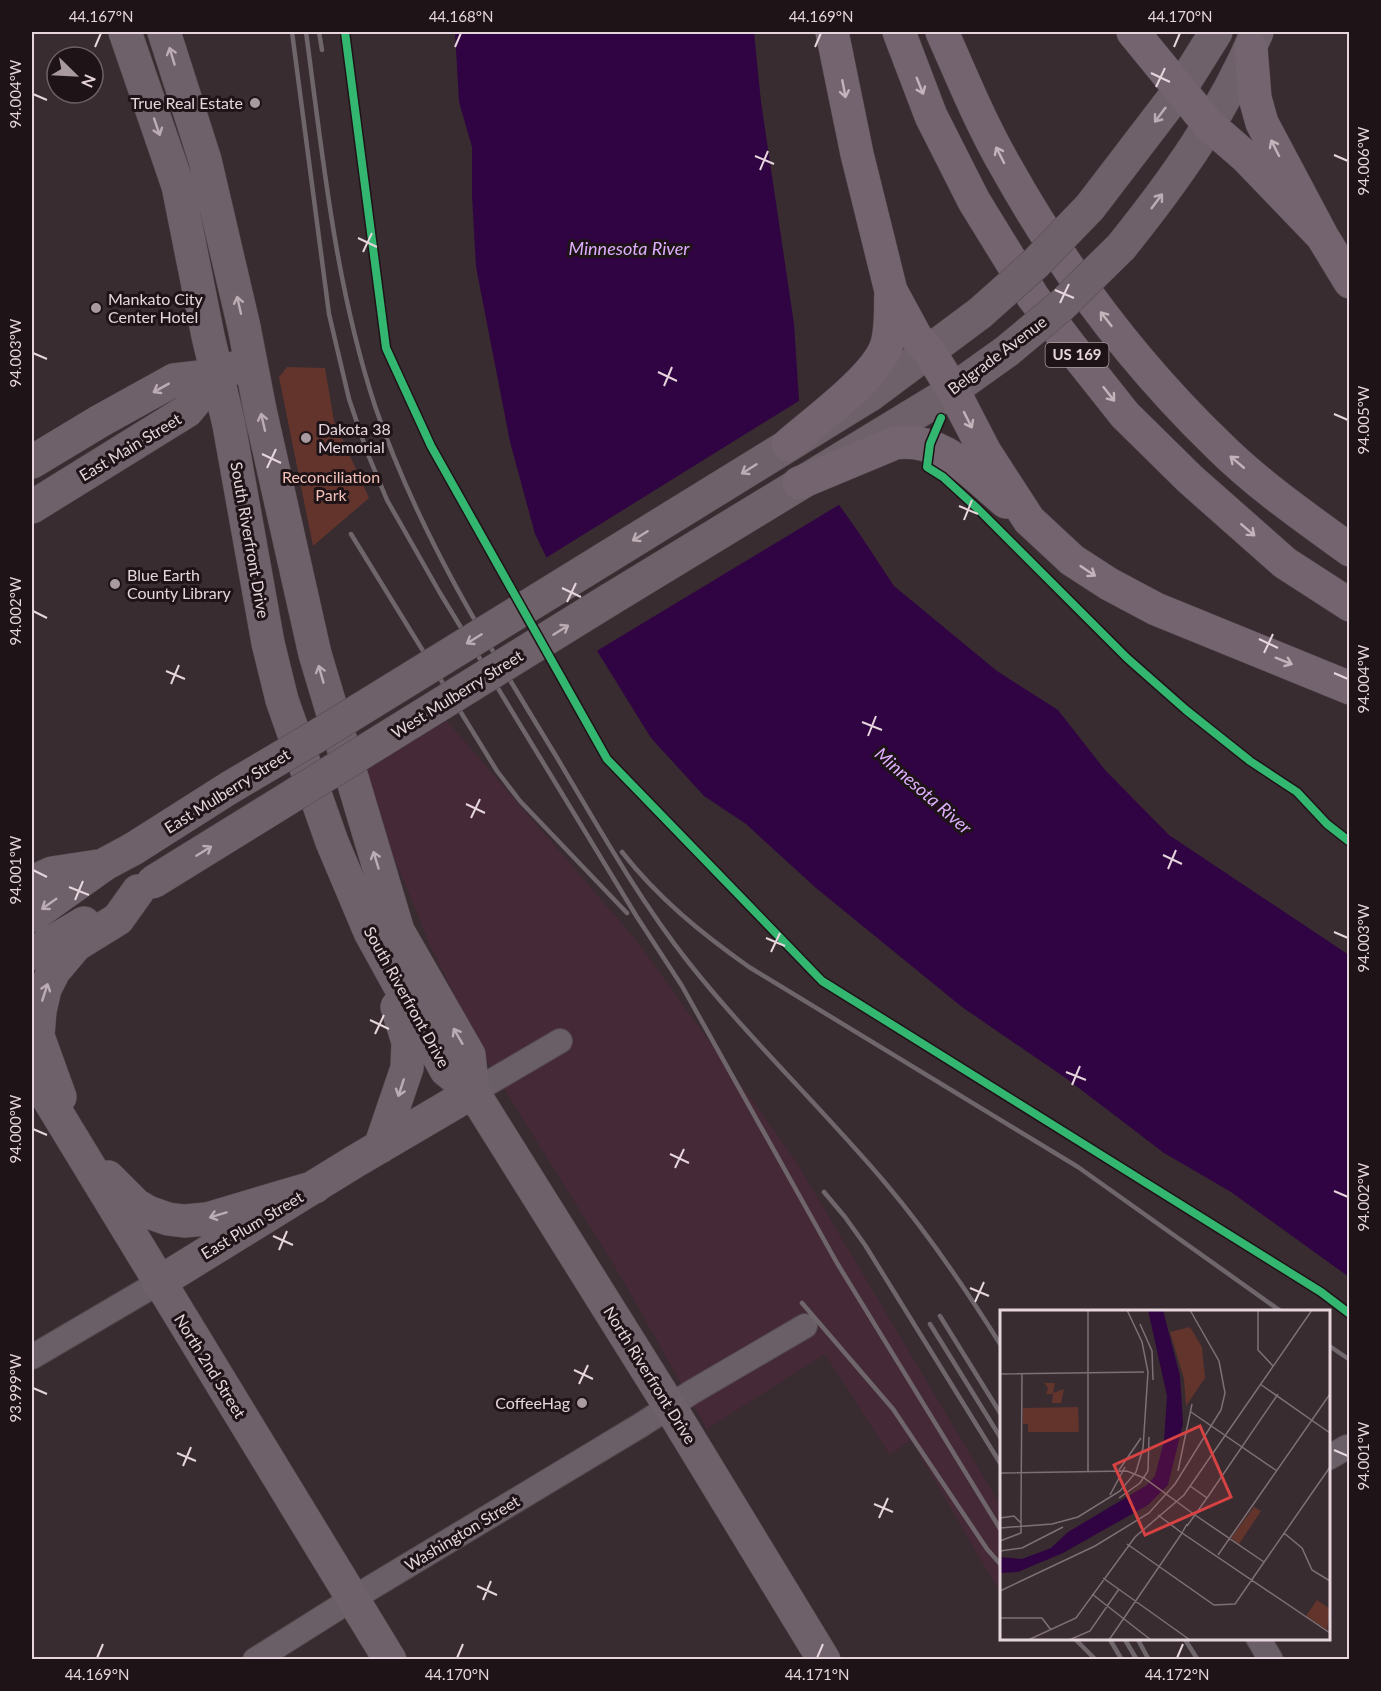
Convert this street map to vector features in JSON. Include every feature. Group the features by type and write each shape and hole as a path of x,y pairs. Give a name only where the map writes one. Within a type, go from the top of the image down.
{"highway":[{"path":"832,32 857,154 891,291 916,337 929,351 953,390 985,452 1029,520"},
{"name":"US 169","path":"900,32 932,116 974,201 1034,297 1071,347 1125,415 1190,479 1285,563 1350,604"},
{"name":"US 169","path":"942,32 968,92 1005,166 1050,239 1102,315 1160,385 1219,447 1291,507 1350,550"},
{"path":"1133,32 1209,125 1246,157 1322,236"},
{"path":"1254,40 1255,98 1262,123 1322,236 1350,282"},
{"path":"788,445 866,388 886,346 890,324 891,291"},
{"path":"799,483 891,436 930,444 948,454 1029,520 1072,560 1109,584 1156,609 1350,688"}],"main road":[{"name":"South Riverfront Drive","path":"124,32 177,186 229,425 268,643 282,700 333,842 369,932 446,1070 473,1092"},
{"name":"South Riverfront Drive","path":"164,32 205,160 315,654 398,930 469,1055 473,1092"},
{"path":"866,388 929,351 980,313 1035,264 1090,207 1181,88 1216,32"},
{"name":"Belgrade Avenue","path":"891,436 1007,351 1062,305 1121,247 1183,166 1209,125 1254,40"},
{"name":"East Main Street","path":"32,462 174,380 217,375 250,362"},
{"name":"East Main Street","path":"32,507 187,411 217,375"},
{"name":"East Mulberry Street","path":"32,916 119,857 229,788 788,445"},
{"name":"West Mulberry Street","path":"146,886 799,483"},
{"path":"32,882 52,873 119,857"},
{"path":"32,954 146,886"},
{"path":"146,886 118,919 76,945 54,971 45,989 41,1005 39,1036 77,1148 136,1205 168,1219 184,1221 207,1219 315,1187"},
{"path":"369,932 408,1042 407,1068 380,1147"},
{"name":"North 2nd Street","path":"32,1072 390,1659"},
{"name":"East Plum Street","path":"158,1282 473,1092"},
{"name":"North Riverfront Drive","path":"473,1092 824,1659"}],"street":[{"path":"473,1092 560,1041"},
{"name":"East Plum Street","path":"32,1357 158,1282"},
{"name":"Washington Street","path":"255,1659 692,1392 806,1326"},
{"path":"1259,1640 1271,1659"}],"shaded area":[{"path":"447,721 636,940 795,1160 1000,1504 1000,1592 911,1440 890,1455 825,1354 707,1429 614,1265 490,1066 430,945 359,772"}],"green space":[{"name":"Reconciliation Park","path":"287,367 325,368 334,421 369,498 313,546 279,377"}],"water":[{"name":"Minnesota River","path":"455,32 754,32 761,102 794,324 799,400 817,474 894,586 997,671 1058,710 1105,770 1169,835 1349,955 1349,1277 1231,1192 1164,1153 1067,1079 962,1007 816,888 746,824 704,796 651,738 562,589 535,534 510,442 476,267 472,147 459,102"}],"pier":[{"path":"802,399 820,473 842,503 595,652 544,559"}],"railway":[{"path":"292,32 329,314 349,399 367,452 387,500 440,593 637,917 682,986 837,1263 1000,1529"},
{"path":"306,32 332,220 361,360 392,452 411,497 454,583 502,668 601,832 634,886 670,938 737,1020 903,1204 948,1264 1000,1344"},
{"path":"319,32 322,50"},
{"path":"351,534 497,771 520,801 627,913"},
{"path":"622,852 650,885 681,914 749,967 1078,1167 1279,1310"},
{"path":"824,1192 865,1245 1000,1463"},
{"path":"802,1303 893,1409 987,1549 1000,1564"},
{"path":"940,1316 1000,1413"},
{"path":"930,1324 1000,1437"},
{"path":"1330,1346 1350,1360"},
{"path":"1076,1640 1096,1660"},
{"path":"1110,1640 1122,1660"},
{"path":"1125,1640 1137,1660"},
{"path":"1138,1640 1149,1660"},
{"path":"1185,1640 1198,1660"}],"cycle path":[{"path":"345,32 386,348 431,446 607,759 822,981 1321,1292 1350,1314"},
{"path":"941,418 930,444 927,467 943,477 978,509 1127,658 1186,710 1250,761 1297,792 1327,824 1350,842"}],"place":[{"name":"True Real Estate","path":"255,103"},
{"name":"Mankato City Center Hotel","path":"96,308"},
{"name":"Dakota 38 Memorial","path":"306,438"},
{"name":"Blue Earth County Library","path":"115,584"},
{"name":"CoffeeHag","path":"582,1403"}]}
